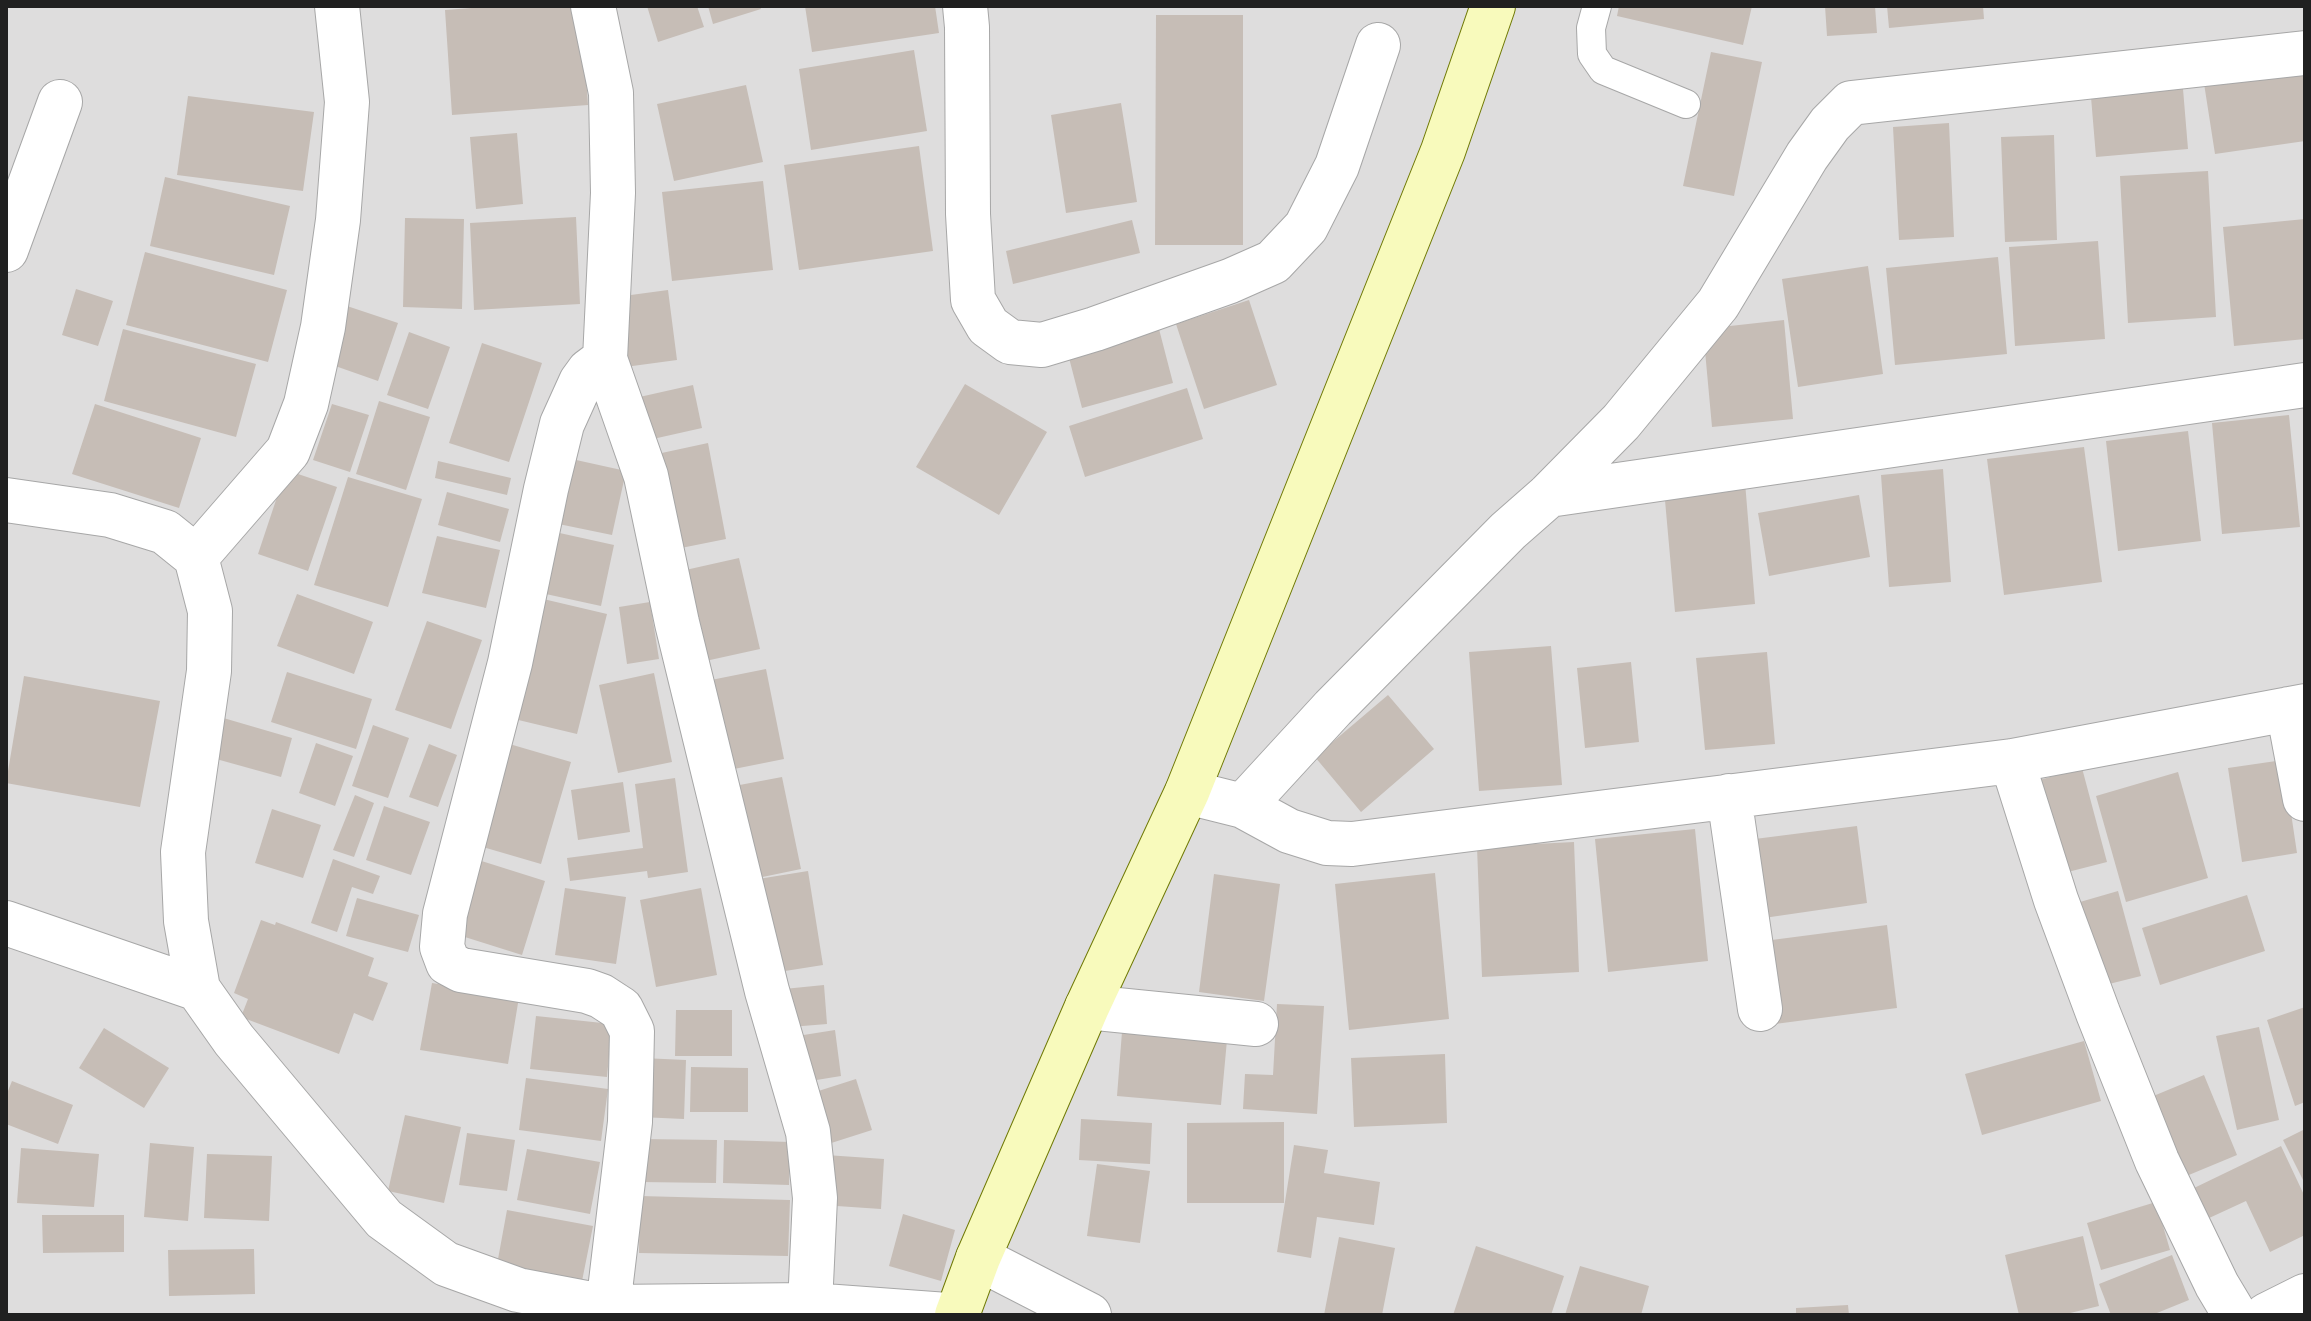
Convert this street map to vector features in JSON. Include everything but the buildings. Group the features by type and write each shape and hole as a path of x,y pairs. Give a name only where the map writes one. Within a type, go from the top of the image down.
{"street":[{"path":"196,557 288,451 306,404 323,327 336,235 347,102 337,6"},
{"path":"593,6 611,93 613,193 605,359 646,476 677,623 767,991 808,1132 815,1198 810,1305"},
{"path":"965,6 968,214 973,300 988,326 1010,342 1042,345 1095,329 1230,281 1273,262 1306,227 1337,166 1378,45"},
{"path":"957,1315 978,1258 1087,1007 1187,792 1443,151 1493,6"},
{"path":"1243,806 1333,708 1621,422 1718,304 1807,156 1830,124 1851,103 2305,53"},
{"path":"6,250 60,102"},
{"path":"605,359 589,371 581,382 562,424 510,663 445,914 442,947 448,963 461,970 601,996 621,1009 632,1031 630,1122 608,1307"},
{"path":"1549,495 2305,385"},
{"path":"6,500 110,515 165,532 196,557 210,611 209,671 183,852 186,921 198,989 234,1040 384,1219 446,1264 518,1290 608,1307 810,1305 947,1315"},
{"path":"1187,792 1243,806 1289,831 1327,843 1352,844 2012,761 2296,707 2305,799"},
{"path":"2012,761 2061,914 2157,1161 2217,1285 2235,1315"},
{"path":"1729,796 1760,1009"},
{"path":"6,923 198,989"},
{"path":"1087,1007 1256,1024"},
{"path":"978,1258 1089,1315"},
{"path":"2267,1315 2305,1296"}],"lane":[{"path":"1597,6 1591,28 1592,54 1603,70 1686,104"}],"shaded area":[{"path":"6,6 2305,6 2305,1315 6,1315"}]}
